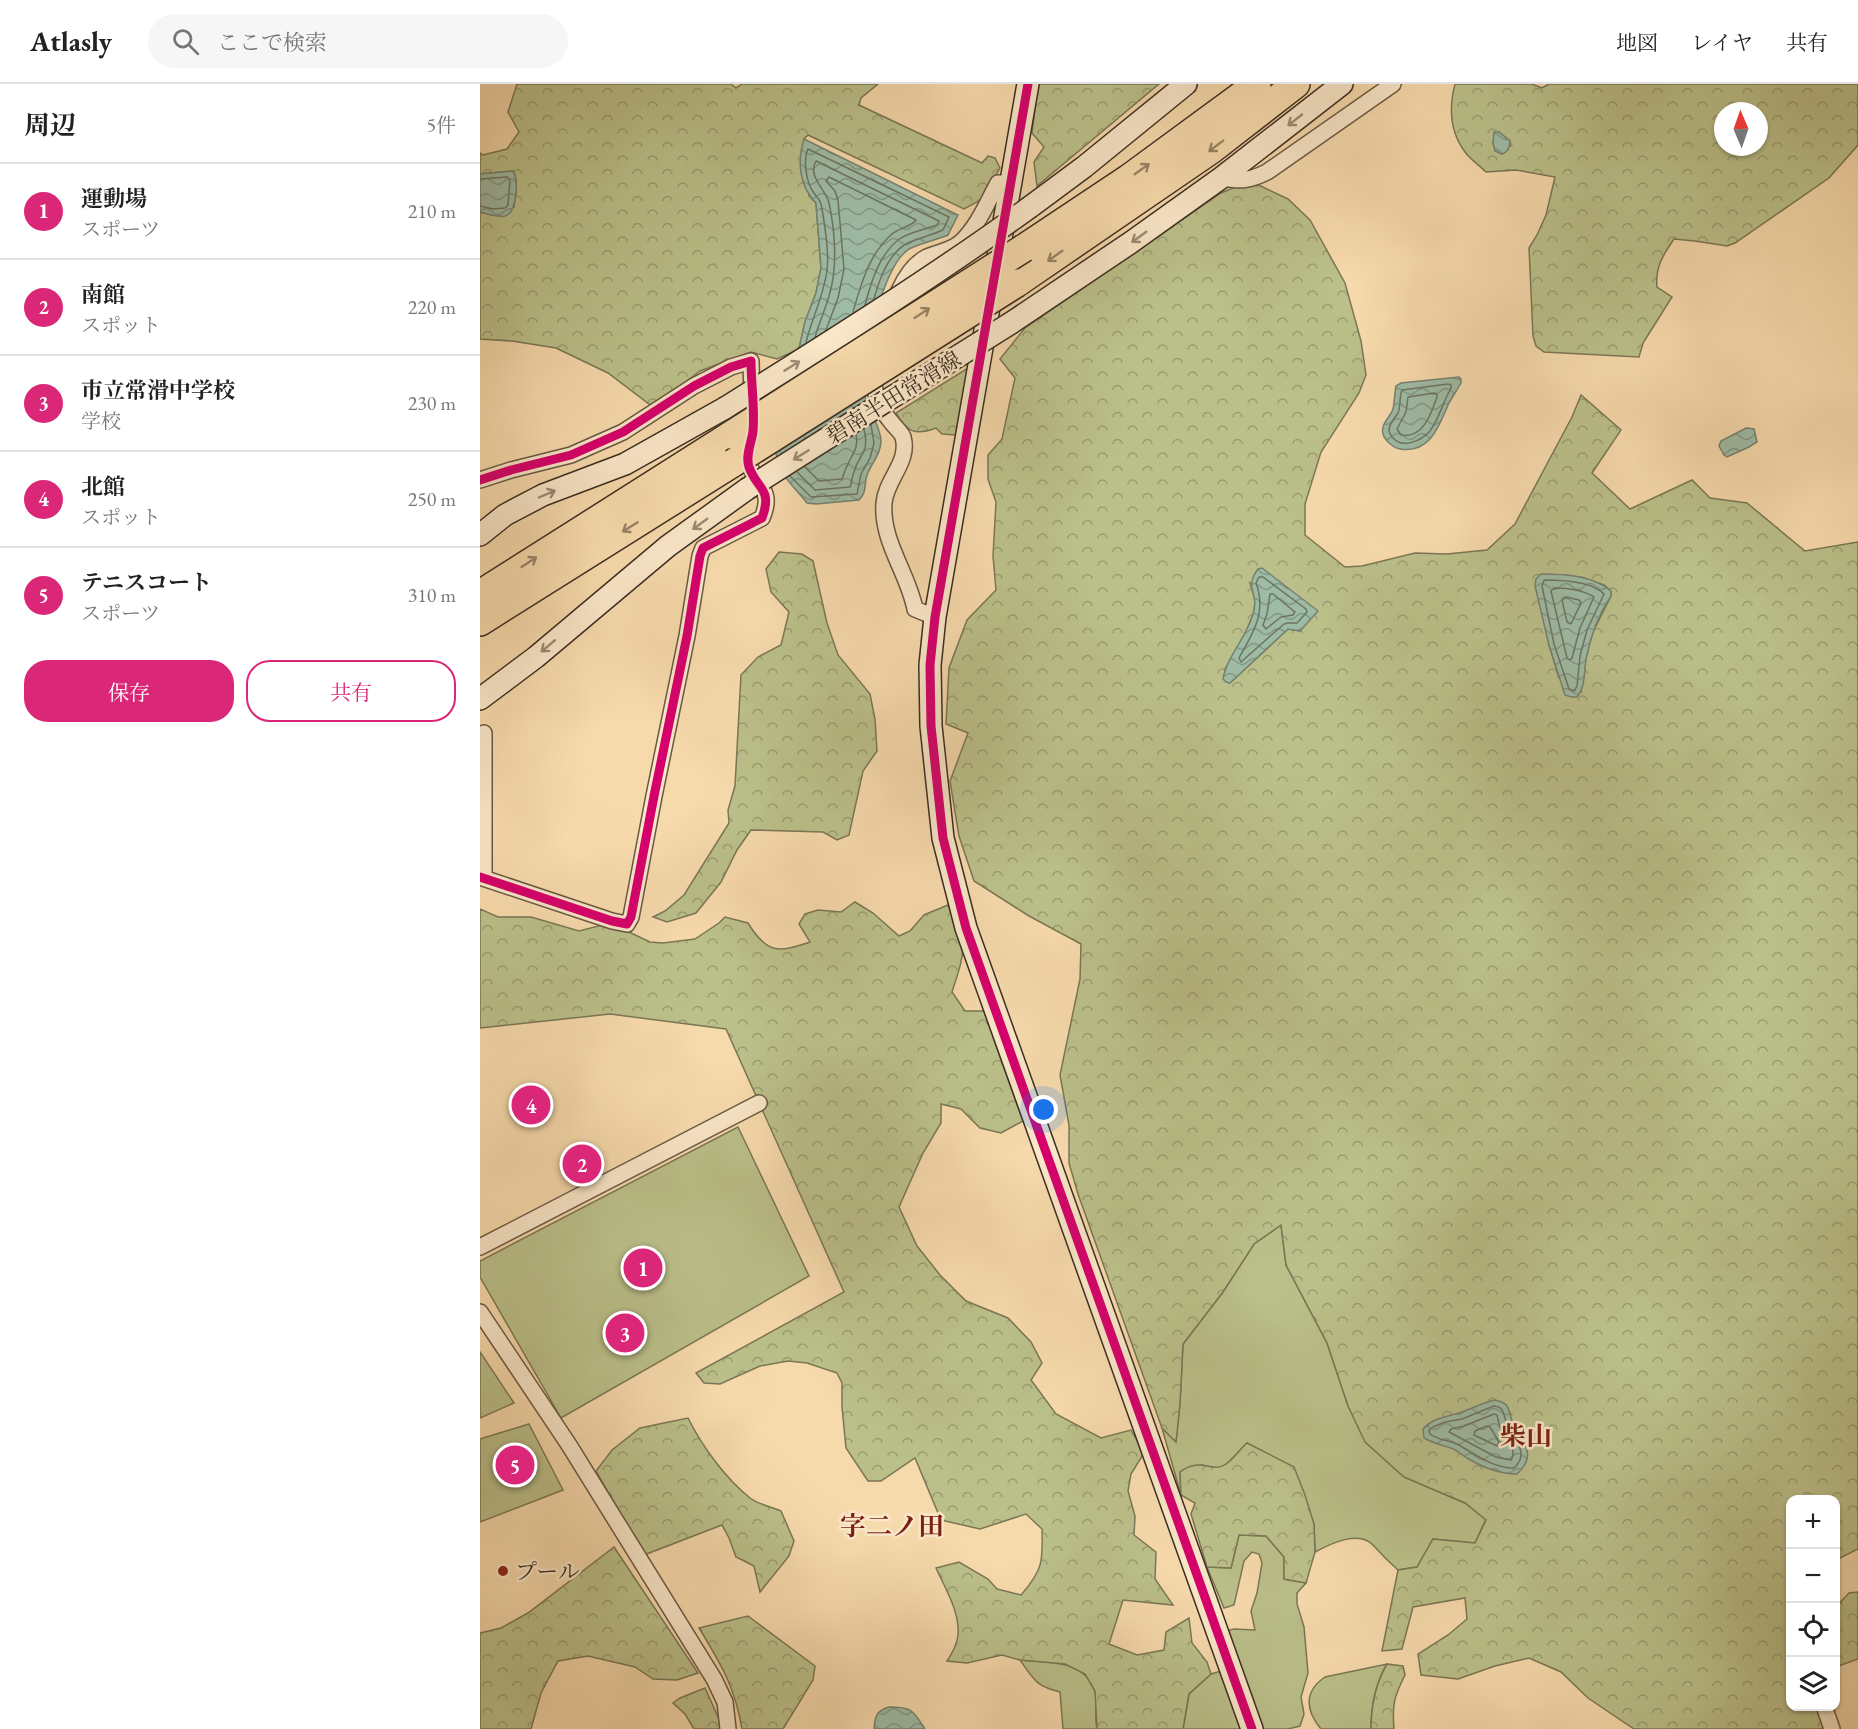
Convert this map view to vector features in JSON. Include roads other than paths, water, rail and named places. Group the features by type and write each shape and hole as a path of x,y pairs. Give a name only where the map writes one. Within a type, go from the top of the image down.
{"highway":[{"path":"480,594 1024,248 1129,178 1257,84"},
{"path":"480,622 1017,283 1211,150 1296,84"}],"main road":[{"path":"1028,84 935,616 930,665 932,738 943,838 966,928 1252,1729"},
{"path":"480,535 505,515 533,500 625,464 725,408 882,310 965,254 1084,167 1186,84"},
{"name":"碧南半田常滑線","path":"480,699 536,657 669,546 747,489 1011,323 1130,243 1221,178 1341,84"}],"street":[{"path":"1221,178 1253,179 1267,172 1394,84"},
{"path":"935,616 915,609 912,595 889,537 884,502 904,456 903,436 889,419 874,391 873,381 892,307 904,280 926,257 959,244 971,230 998,183 1011,183"},
{"path":"480,480 572,455 623,432 694,386 731,367 751,361 753,430 748,458 749,468 765,494 766,508 762,518 703,548 700,556 687,636 631,917 627,924 482,877 484,734"},
{"path":"480,1247 759,1104"},
{"path":"480,1312 569,1444 714,1679 725,1702 728,1729"},
{"path":"1825,1711 1832,1729"}],"water":[{"path":"1494,132 1499,132 1510,141 1510,146 1502,154 1495,151"},
{"path":"804,139 958,215 948,235 909,249 900,258 883,291 866,354 863,385 866,400 878,427 881,446 867,475 863,494 859,500 816,504 807,503 786,478 779,465 776,449 796,379 799,348 805,322 816,293 821,268 816,203 806,189 801,173"},
{"path":"513,171 516,195 509,214 499,216 480,212 480,174"},
{"path":"1459,377 1461,383 1437,429 1426,442 1419,447 1400,449 1388,442 1382,430 1393,409 1396,386 1401,383"},
{"path":"1746,428 1754,429 1757,442 1727,457 1724,455 1719,446 1721,441"},
{"path":"1262,568 1318,611 1300,631 1288,629 1230,683 1226,682 1223,679 1225,671 1246,631 1255,607 1252,581 1258,569"},
{"path":"1541,574 1568,575 1587,579 1611,591 1611,596 1593,632 1582,687 1577,697 1565,695 1549,645 1535,586 1536,579"},
{"path":"1494,1400 1506,1405 1527,1449 1527,1461 1517,1474 1504,1473 1485,1467 1453,1449 1424,1438 1423,1429 1432,1422"},
{"path":"889,1707 911,1711 925,1729 874,1729 877,1715 881,1710"}],"place":[{"name":"北館","path":"531,1105"},
{"name":"南館","path":"582,1164"},
{"name":"運動場","path":"643,1268"},
{"name":"市立常滑中学校","path":"625,1333"},
{"name":"テニスコート","path":"515,1465"},
{"name":"プール","path":"503,1571"}],"district":[{"name":"柴山","path":"1526,1436"},
{"name":"字二ノ田","path":"892,1526"}]}
